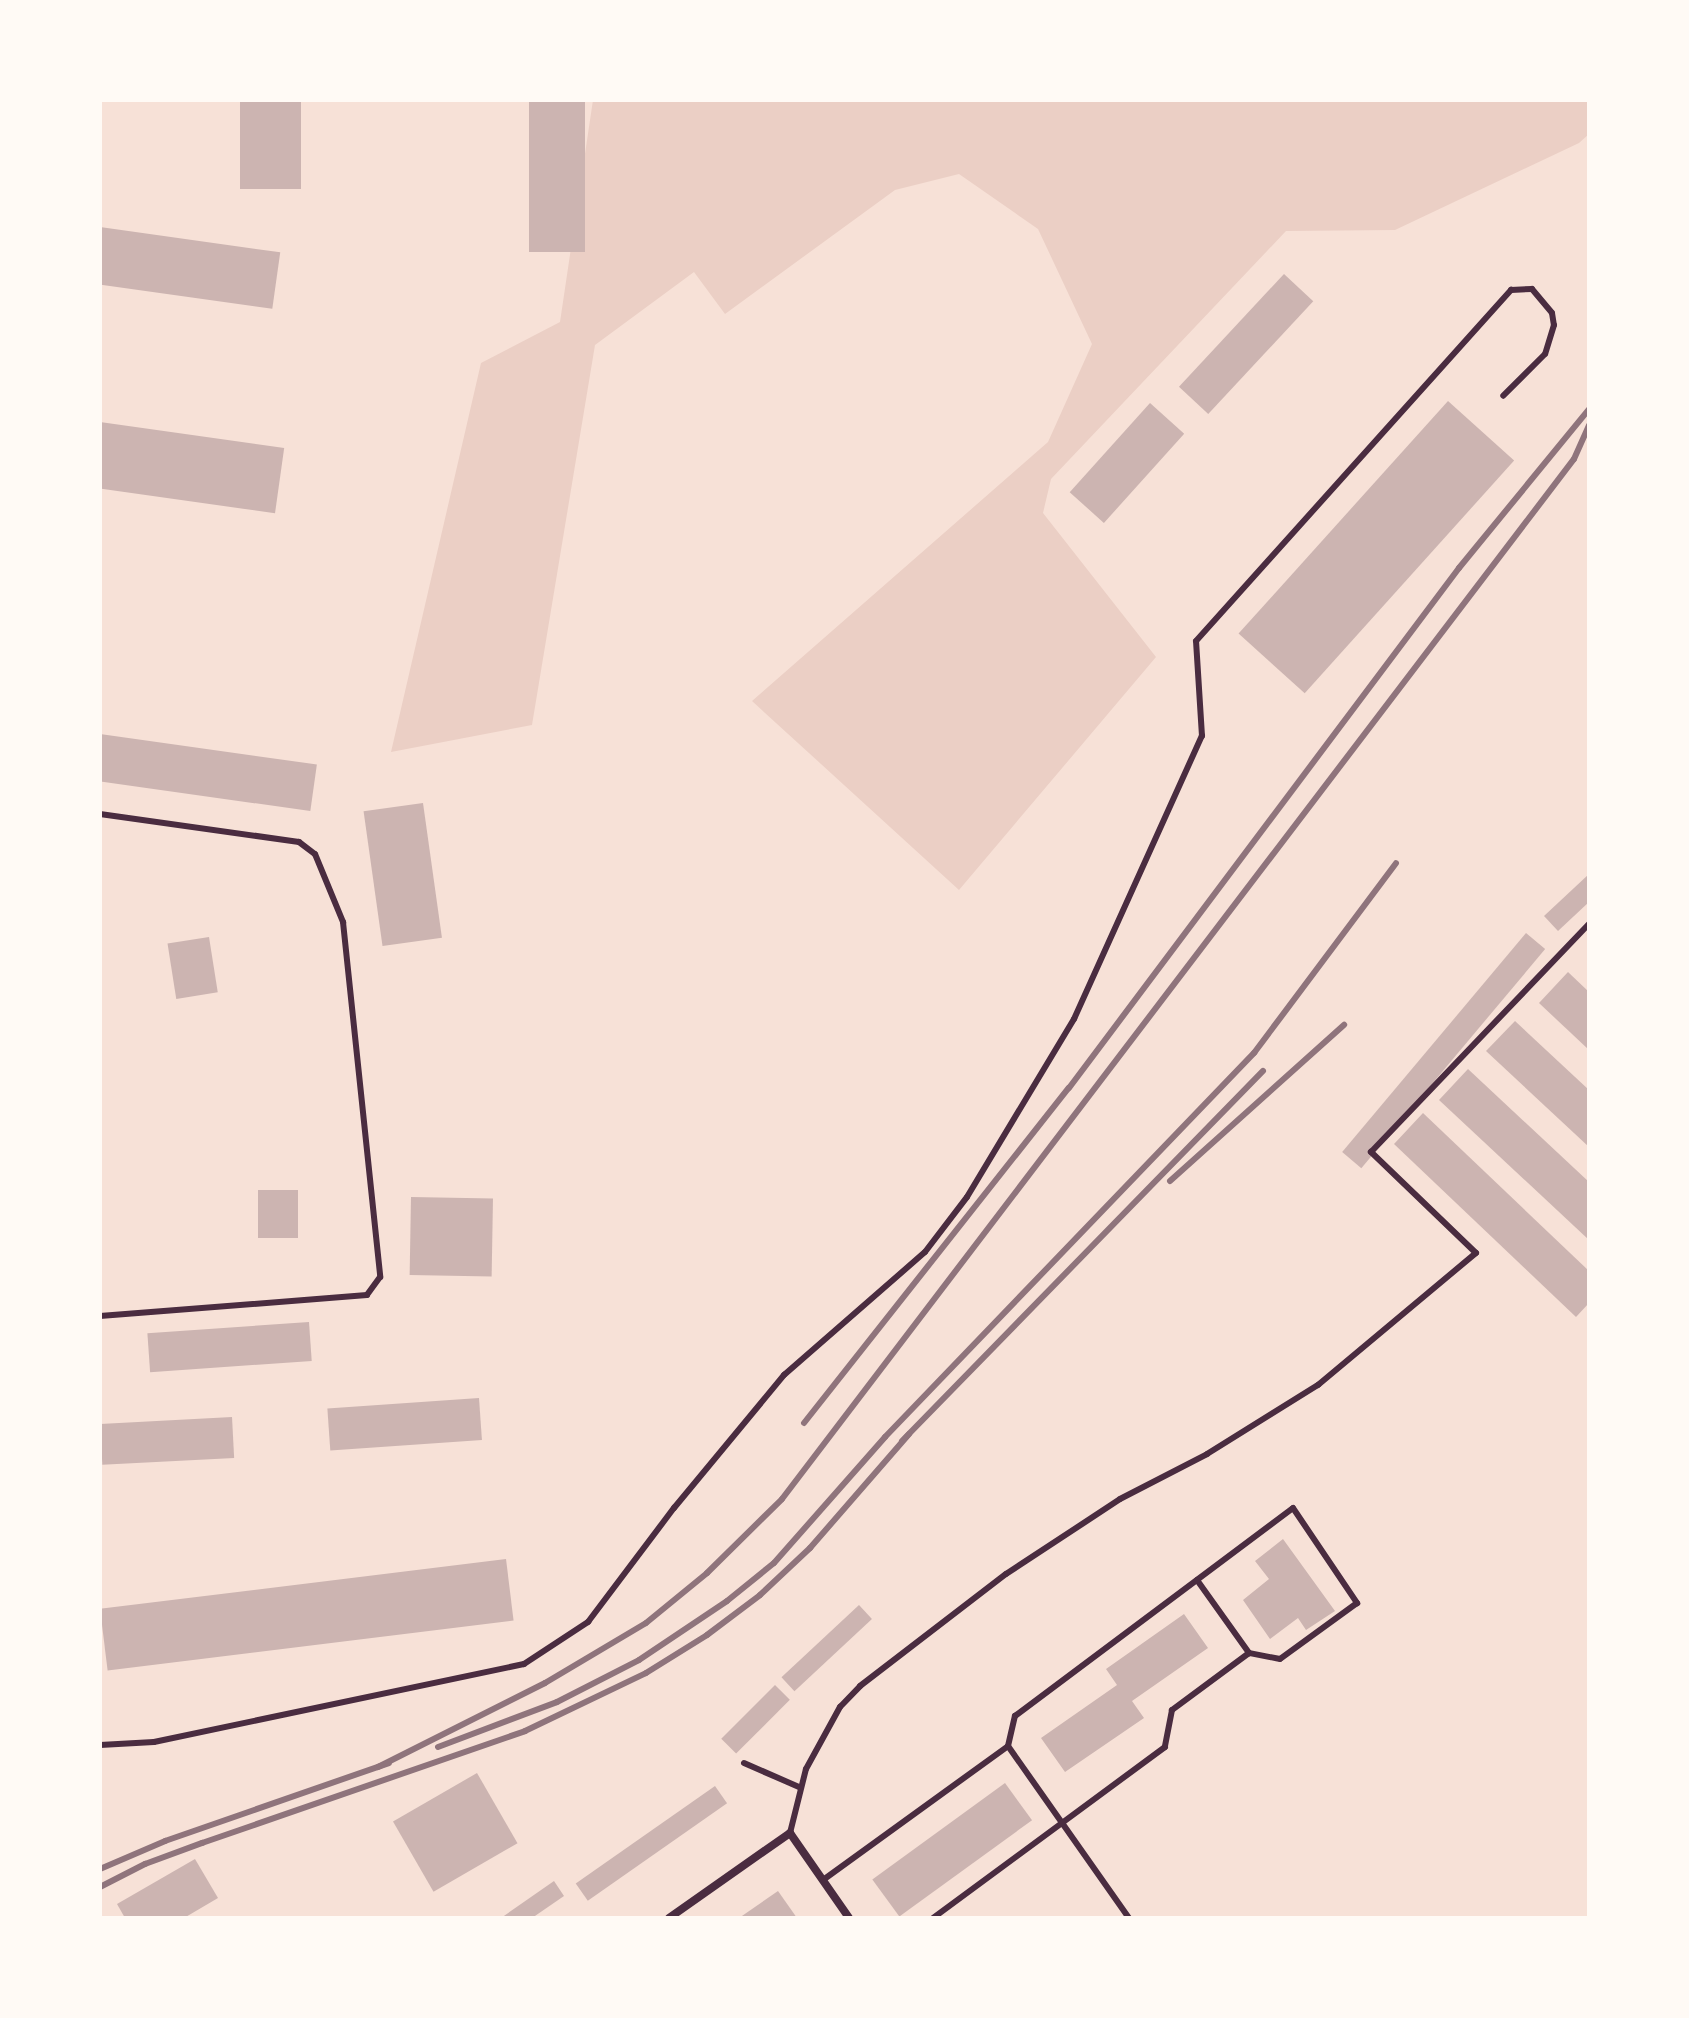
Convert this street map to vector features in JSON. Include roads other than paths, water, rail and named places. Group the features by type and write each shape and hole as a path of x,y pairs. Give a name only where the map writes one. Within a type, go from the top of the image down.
{"street":[{"path":"669,1918 790,1833 846,1917"}],"lane":[{"path":"100,1745 154,1742 524,1664 588,1622 674,1508 784,1375 925,1252 967,1197 1074,1019 1202,736 1196,641 1511,290 1532,289 1552,313 1554,325 1545,354 1503,396"},
{"path":"100,814 299,842 315,854 343,922 380,1277 367,1295 100,1316"},
{"path":"790,1833 799,1787 840,1707 884,1666 1006,1574 1120,1499 1207,1454 1318,1385 1476,1253 1371,1152 1589,924"},
{"path":"823,1880 1008,1746 1015,1716 1293,1508 1357,1603 1280,1659 1249,1653 1197,1580"},
{"path":"933,1918 1165,1747 1172,1710 1249,1653"},
{"path":"1008,1746 1129,1918"},
{"path":"744,1763 799,1787"}],"railway":[{"path":"804,1423 1069,1088 1459,568 1589,409"},
{"path":"378,1767 545,1683 646,1623 707,1573 782,1499 1574,459 1589,425"},
{"path":"438,1747 557,1702 639,1660 727,1601 774,1563 885,1437 1254,1053 1396,863"},
{"path":"1170,1181 1344,1025"},
{"path":"902,1441 1263,1071"},
{"path":"100,1887 145,1864 202,1843 525,1731 646,1673 707,1635 760,1595 810,1548 909,1434"},
{"path":"100,1869 165,1841 389,1763"}]}
